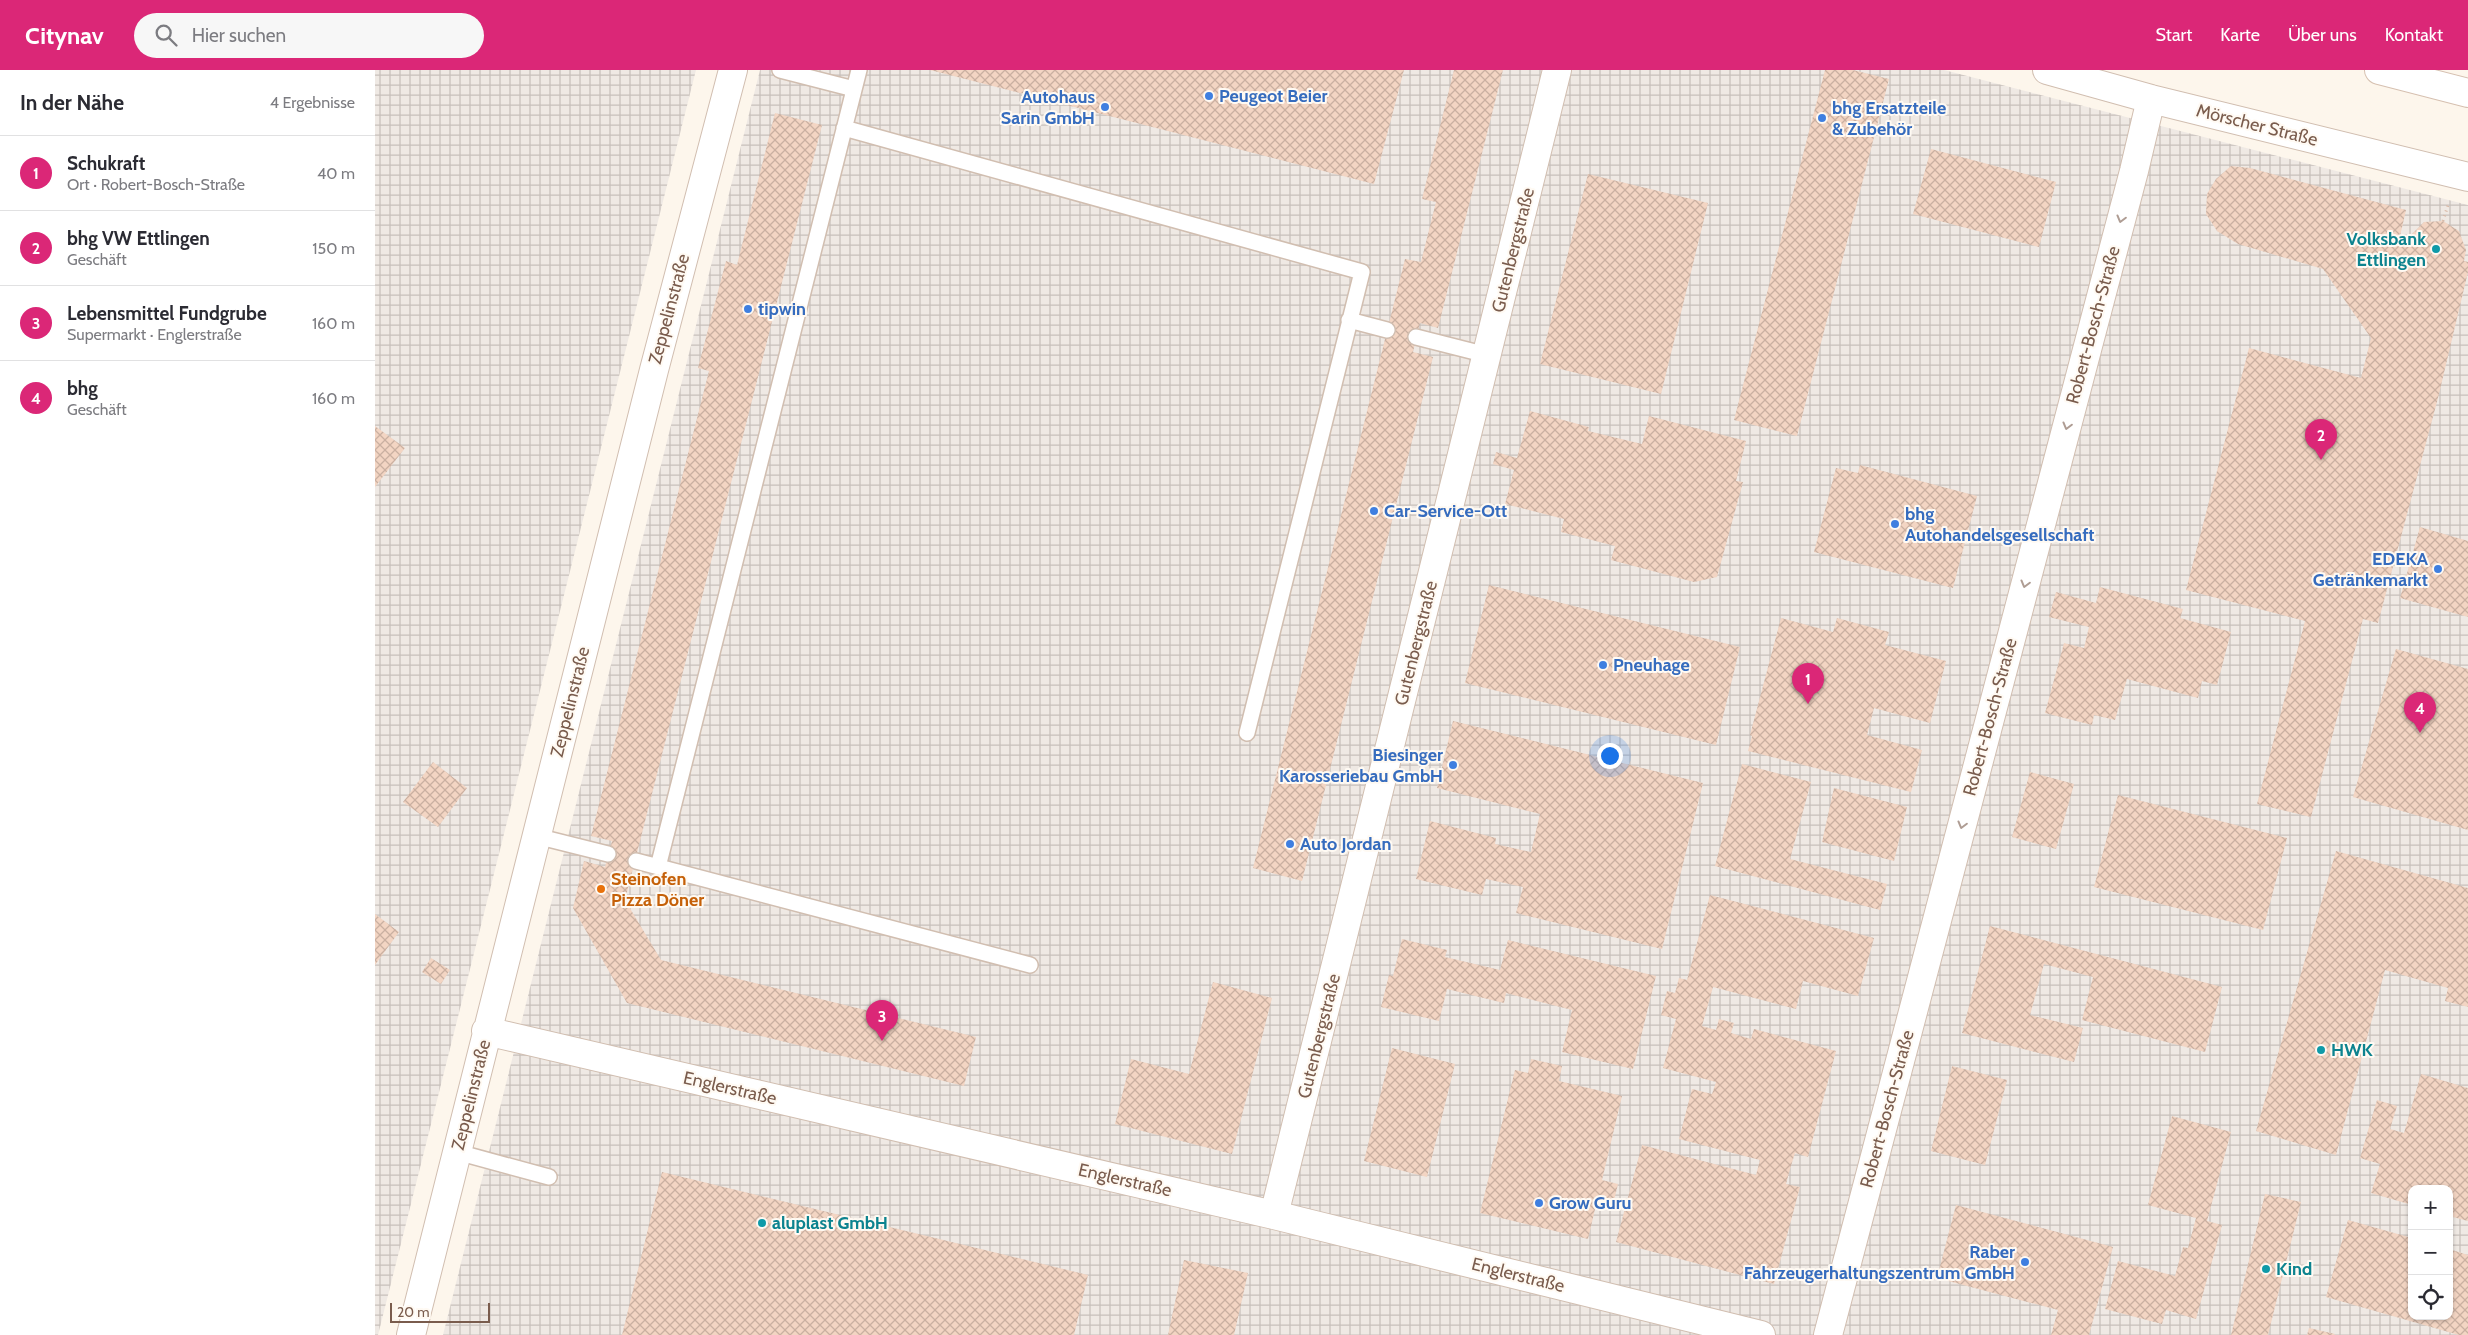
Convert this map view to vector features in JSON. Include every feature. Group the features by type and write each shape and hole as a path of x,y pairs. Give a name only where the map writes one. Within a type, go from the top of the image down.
{"street":[{"name":"Zeppelinstraße","path":"411,1335 653,370 733,70"},
{"name":"Gutenbergstraße","path":"1274,1216 1557,70"},
{"name":"Mörscher Straße","path":"2047,70 2151,99 2468,177"},
{"path":"2379,70 2468,93"},
{"name":"Robert-Bosch-Straße","path":"1828,1335 2134,171 2151,99"},
{"name":"Englerstraße","path":"487,1031 1274,1216 1761,1335"}],"lane":[{"path":"780,70 854,89"},
{"path":"658,867 859,70"},
{"path":"844,128 1362,272 1247,732"},
{"path":"1349,320 1387,330"},
{"path":"1416,337 1487,355"},
{"path":"536,836 608,854"},
{"path":"636,861 1031,964"},
{"path":"457,1152 549,1177"}],"shaded area":[{"path":"375,70 696,70 378,1335 375,1335"},
{"path":"760,70 1944,70 2468,205 2468,1335 443,1335"}],"building":[{"path":"930,70 1404,70 1374,184"},
{"path":"1454,70 1503,70 1438,328 1420,323 1413,352 1433,357 1302,881 1253,868 1405,259 1421,262 1436,202 1422,199"},
{"path":"1825,70 1853,70 1889,79 1797,436 1734,420"},
{"path":"775,113 822,125 625,900 661,960 976,1037 964,1086 627,1003 573,908 584,861 605,867 612,841 591,836 709,371 698,368 726,261 737,265"},
{"path":"1931,149 2056,182 2039,247 1913,214"},
{"path":"2231,166 2250,168 2406,210 2398,245 2407,247 2411,235 2424,222 2443,221 2459,231 2466,250 2464,261 2468,262 2468,272 2438,398 2378,623 2363,619 2311,817 2257,804 2305,621 2186,590 2249,348 2361,378 2371,338 2323,269 2238,244 2217,231 2206,214 2207,194 2216,179"},
{"path":"1588,174 1708,203 1661,394 1540,364"},
{"path":"1530,411 1589,427 1588,431 1642,444 1649,416 1746,441 1736,481 1743,482 1717,577 1694,582 1611,560 1615,546 1561,532 1564,519 1505,504 1514,470 1493,464 1496,452 1517,458"},
{"path":"375,426 405,448 375,487"},
{"name":"bhg Autohandelsgesellschaft","path":"1860,465 1977,496 1953,588 1814,552 1836,468 1858,473"},
{"name":"EDEKA Getränkemarkt","path":"2420,527 2468,541 2468,617 2400,598"},
{"name":"Pneuhage","path":"1489,585 1740,647 1716,745 1465,683"},
{"path":"2100,587 2183,609 2180,618 2231,632 2217,685 2202,681 2198,698 2127,679 2115,720 2094,715 2092,725 2045,713 2064,643 2084,648 2089,627 2049,617 2056,592 2096,603"},
{"path":"1781,618 1833,632 1837,618 1889,632 1885,645 1946,661 1930,723 1874,708 1867,735 1922,750 1911,792 1748,751 1752,736 1750,735"},
{"path":"2396,649 2468,669 2468,830 2353,797"},
{"path":"1453,721 1703,783 1662,949 1516,913 1523,887 1486,879 1482,895 1416,879 1430,821 1496,838 1495,844 1531,852 1540,814 1437,788"},
{"path":"433,762 467,788 438,827 403,802"},
{"path":"1742,764 1811,782 1790,859 1887,884 1880,910 1715,866"},
{"path":"2030,772 2074,784 2056,849 2012,837"},
{"path":"1834,788 1907,807 1894,861 1822,842"},
{"path":"2118,795 2287,838 2263,930 2094,887"},
{"path":"2336,851 2468,888 2468,1007 2445,1001 2448,988 2385,970 2336,1155 2256,1131"},
{"path":"1710,895 1874,938 1858,996 1803,981 1796,1009 1713,987 1702,1026 1716,1030 1719,1019 1734,1023 1731,1033 1751,1039 1754,1029 1836,1051 1808,1157 1795,1153 1786,1184 1800,1187 1774,1284 1616,1242 1642,1145 1756,1175 1760,1160 1679,1139 1692,1089 1712,1094 1716,1082 1663,1068 1676,1019 1661,1015 1667,991 1675,993 1679,978 1687,980"},
{"path":"375,914 399,932 375,965"},
{"path":"1990,926 2222,987 2205,1052 2082,1020 2093,977 2044,964 2030,1015 2083,1028 2074,1062 1962,1033"},
{"path":"1402,939 1447,950 1445,957 1500,970 1508,940 1656,976 1633,1069 1562,1052 1572,1010 1506,993 1504,1003 1447,989 1439,1021 1381,1007 1389,975 1393,976"},
{"path":"431,958 450,970 441,984 422,972"},
{"path":"1213,982 1272,998 1232,1154 1115,1124 1131,1059 1189,1074"},
{"path":"1392,1048 1455,1064 1427,1177 1364,1161"},
{"path":"1531,1059 1562,1066 1559,1081 1622,1096 1602,1180 1618,1184 1612,1209 1596,1205 1588,1239 1480,1213 1515,1070 1528,1073"},
{"path":"1952,1066 2007,1080 1985,1165 1931,1151"},
{"path":"2421,1074 2468,1088 2468,1221 2453,1217 2453,1185 2408,1185 2408,1204 2371,1193 2380,1164 2360,1158 2377,1100 2397,1106 2390,1129 2404,1133"},
{"path":"2172,1116 2231,1132 2207,1221 2222,1225 2196,1319 2166,1310 2162,1324 2105,1309 2118,1261 2175,1276 2183,1247 2188,1248 2196,1218 2148,1205"},
{"name":"aluplast GmbH","path":"662,1172 1088,1275 1074,1335 622,1335"},
{"name":"Kind","path":"2265,1194 2301,1202 2268,1335 2231,1335"},
{"name":"Raber Fahrzeugerhaltungszentrum GmbH","path":"1956,1205 2113,1247 2089,1335 2051,1335 2058,1310 1937,1278"},
{"path":"2348,1220 2408,1237 2408,1320 2453,1320 2453,1250 2468,1255 2468,1335 2459,1335 2326,1297"},
{"path":"1184,1260 1248,1273 1234,1335 1168,1335"},
{"path":"2309,1328 2335,1334 2307,1335"}],"place":[{"name":"Peugeot Beier","path":"1209,96"},
{"name":"Autohaus Sarin GmbH","path":"1105,107"},
{"name":"bhg Ersatzteile & Zubehör","path":"1822,118"},
{"name":"Volksbank Ettlingen","path":"2436,249"},
{"name":"tipwin","path":"748,309"},
{"name":"bhg VW Ettlingen","path":"2321,460"},
{"name":"Car-Service-Ott","path":"1374,511"},
{"name":"bhg Autohandelsgesellschaft","path":"1895,524"},
{"name":"EDEKA Getränkemarkt","path":"2438,569"},
{"name":"Pneuhage","path":"1603,665"},
{"name":"Schukraft","path":"1808,704"},
{"name":"bhg","path":"2420,733"},
{"name":"Biesinger Karosseriebau GmbH","path":"1453,765"},
{"name":"Auto Jordan","path":"1290,844"},
{"name":"Steinofen Pizza Döner","path":"601,889"},
{"name":"Lebensmittel Fundgrube","path":"882,1041"},
{"name":"HWK","path":"2321,1050"},
{"name":"Grow Guru","path":"1539,1203"},
{"name":"aluplast GmbH","path":"762,1223"},
{"name":"Raber Fahrzeugerhaltungszentrum GmbH","path":"2025,1262"},
{"name":"Kind","path":"2266,1269"}]}
